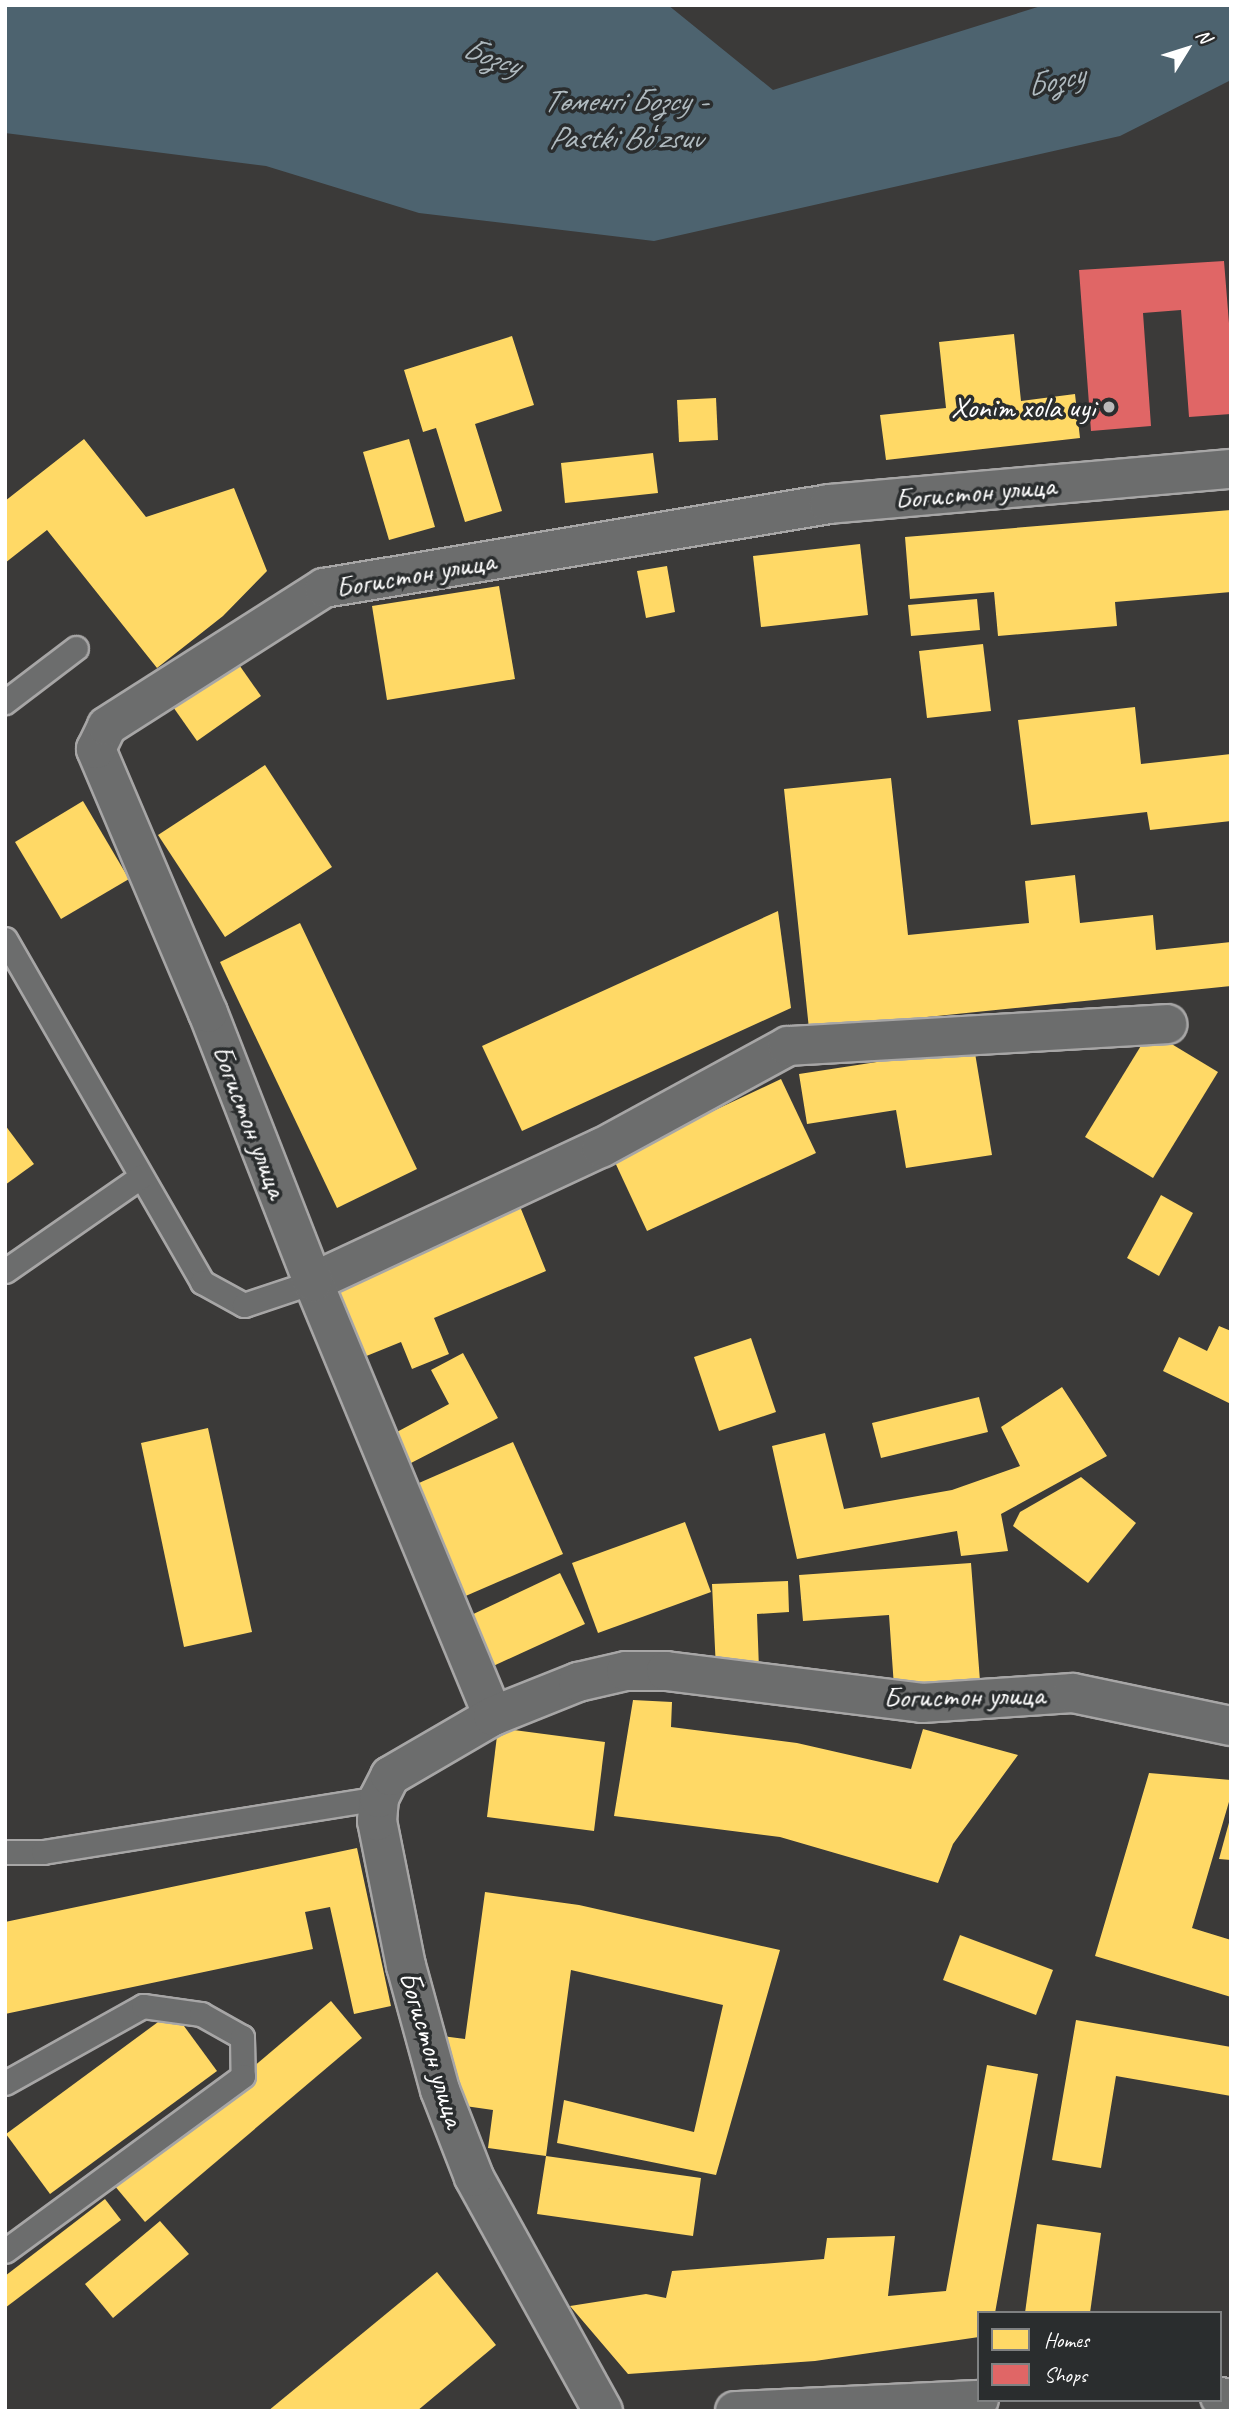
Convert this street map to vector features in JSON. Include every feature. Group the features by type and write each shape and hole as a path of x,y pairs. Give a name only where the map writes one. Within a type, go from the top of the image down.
{"street":[{"name":"Богистон улица","path":"493,1716 313,1282 208,1013 96,750 107,726 324,588 829,504 1231,470"},
{"path":"313,1282 601,1148 788,1046 1167,1024"},
{"name":"Богистон улица","path":"603,2411 474,2177 440,2090 406,1966 377,1821 379,1798 390,1776 493,1716 578,1682 626,1671 666,1671 922,1703 1073,1693 1231,1726"},
{"path":"735,2411 977,2400"}],"lane":[{"path":"5,702 76,648"},
{"path":"5,939 202,1282 244,1305 313,1282"},
{"path":"5,1271 140,1177"},
{"path":"5,1852 43,1852 379,1798"},
{"path":"5,2083 143,2006 201,2014 242,2037 243,2076 5,2251"}],"water":[{"name":"Төменгі Бозсу - Pastki Boʻzsuv","path":"5,5 668,5 773,90 1044,5 1231,5 1231,80 1120,136 654,241 419,213 266,166 5,133"}],"building: Homes":[{"path":"1014,334 1021,401 1075,394 1080,438 886,460 880,415 946,408 939,342"},
{"path":"512,336 534,405 475,424 502,511 465,522 436,428 423,432 404,370"},
{"path":"716,398 718,440 679,442 677,400"},
{"path":"84,439 146,517 234,488 267,571 223,616 157,668 47,530 5,563 5,501"},
{"path":"409,439 435,527 389,540 363,452"},
{"path":"653,453 658,493 565,503 561,463"},
{"path":"1231,510 1231,592 1115,602 1117,626 998,636 994,592 910,599 905,537"},
{"path":"860,544 868,615 761,627 753,556"},
{"path":"667,566 675,612 646,618 637,571"},
{"path":"499,586 515,679 387,700 372,606"},
{"path":"977,599 980,630 911,636 908,605"},
{"path":"983,644 991,711 927,718 919,651"},
{"path":"235,659 261,696 197,741 171,704"},
{"path":"1135,707 1141,764 1231,754 1231,821 1150,830 1147,812 1031,825 1018,720"},
{"path":"265,765 332,867 225,937 158,835"},
{"path":"891,778 908,935 1029,923 1025,881 1075,875 1080,923 1153,915 1156,950 1231,942 1231,986 809,1029 784,789"},
{"path":"83,801 129,879 61,919 15,842"},
{"path":"778,911 791,1008 522,1131 482,1046"},
{"path":"300,923 417,1169 337,1208 220,962"},
{"path":"1150,1031 1218,1072 1153,1178 1085,1137"},
{"path":"974,1047 992,1155 906,1168 896,1110 807,1124 799,1074"},
{"path":"781,1079 816,1153 647,1231 613,1158"},
{"path":"5,1125 34,1164 5,1185"},
{"path":"1161,1195 1193,1213 1159,1276 1127,1258"},
{"path":"519,1204 546,1271 434,1318 449,1354 412,1369 401,1342 359,1359 328,1284"},
{"path":"1219,1326 1231,1331 1231,1404 1163,1371 1179,1337 1207,1351"},
{"path":"751,1338 776,1412 719,1431 694,1357"},
{"path":"463,1353 498,1418 411,1463 395,1433 449,1404 431,1370"},
{"path":"1062,1387 1107,1456 1001,1514 1008,1551 961,1556 957,1531 797,1559 772,1446 825,1433 844,1509 952,1490 1020,1466 1001,1427"},
{"path":"979,1397 988,1432 881,1458 872,1423"},
{"path":"208,1428 252,1632 184,1647 141,1443"},
{"path":"513,1442 563,1554 461,1598 412,1486"},
{"path":"1081,1477 1136,1523 1088,1583 1013,1526 1020,1512"},
{"path":"685,1522 711,1592 598,1633 572,1563"},
{"path":"971,1563 980,1681 894,1687 889,1615 803,1621 799,1575"},
{"path":"560,1573 585,1624 491,1667 467,1617"},
{"path":"788,1581 789,1612 757,1614 759,1669 716,1670 712,1584"},
{"path":"633,1700 672,1702 671,1727 797,1743 911,1769 923,1729 1018,1755 953,1844 938,1883 780,1837 614,1816"},
{"path":"498,1728 605,1742 594,1831 487,1817"},
{"path":"1149,1773 1231,1780 1231,1795 1192,1928 1231,1940 1231,1997 1095,1956"},
{"path":"1230,1819 1231,1860 1219,1859"},
{"path":"357,1848 391,2006 354,2014 330,1907 305,1912 313,1949 5,2014 5,1922"},
{"path":"485,1892 579,1905 780,1950 716,2175 557,2143 564,2100 694,2132 723,2005 571,1970 546,2156 488,2148 493,2110 451,2104 442,2036 465,2039"},
{"path":"960,1935 1053,1970 1036,2015 943,1980"},
{"path":"331,2001 362,2038 145,2222 114,2185"},
{"path":"173,2011 217,2071 50,2194 6,2134"},
{"path":"1076,2020 1231,2047 1231,2096 1116,2076 1101,2168 1052,2160"},
{"path":"987,2065 1038,2074 995,2311 977,2311 977,2337 815,2361 628,2374 570,2306 646,2294 666,2298 672,2271 824,2259 827,2238 895,2236 888,2296 946,2291"},
{"path":"546,2156 701,2178 693,2236 537,2214"},
{"path":"105,2199 121,2220 5,2308 5,2276"},
{"path":"160,2221 189,2254 113,2318 85,2284"},
{"path":"1037,2224 1101,2233 1090,2311 1025,2311"},
{"path":"437,2272 496,2345 417,2411 268,2411"}],"building: Shops":[{"path":"1224,261 1231,348 1231,414 1189,417 1181,310 1143,313 1151,426 1091,431 1079,270"}],"place":[{"name":"Xonim xola uyi","path":"1109,407"}],"water label":[{"name":"Бозсу","path":"491,57"},
{"name":"Бозсу","path":"1055,81"}]}
